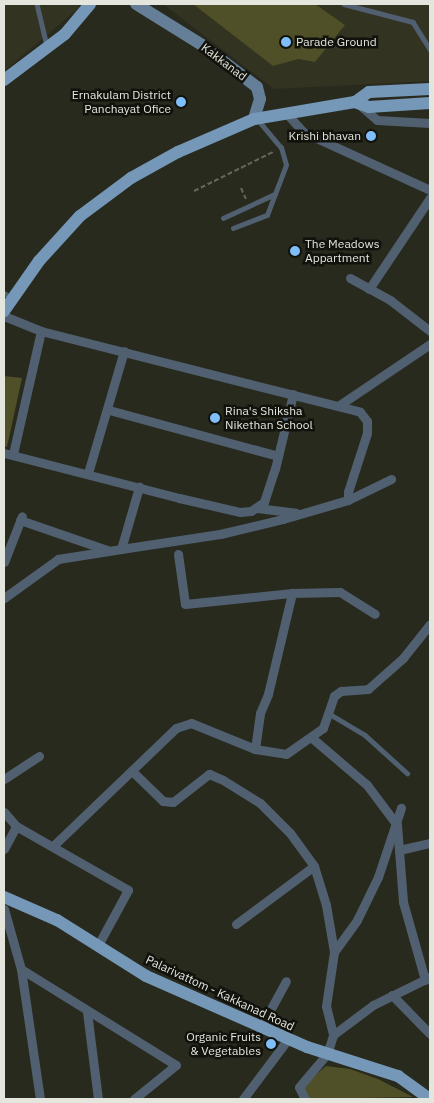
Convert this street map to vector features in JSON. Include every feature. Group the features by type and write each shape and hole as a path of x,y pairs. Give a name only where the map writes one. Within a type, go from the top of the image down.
{"main road":[{"path":"4,80 65,34 90,4"},
{"name":"Kakkanad","path":"136,4 163,19 257,87 260,99 254,119"},
{"path":"4,311 8,296 80,216 131,178 170,157 254,119 354,102 369,92 430,89"},
{"path":"354,102 369,107 430,103"},
{"name":"Palarivattom - Kakkanad Road","path":"4,897 57,920 146,976 288,1039 327,1054 398,1076 430,1099"}],"street":[{"path":"354,102 377,120 430,123"},
{"path":"287,114 304,132 430,190"},
{"path":"369,289 430,198"},
{"path":"350,278 430,331"},
{"path":"4,316 41,331 360,412 367,421 367,433 348,492 348,500"},
{"path":"41,331 8,453 240,512 257,508 299,514"},
{"path":"338,406 430,344"},
{"path":"88,473 124,351"},
{"path":"257,508 264,502 278,456 293,394"},
{"path":"108,410 278,456"},
{"path":"4,598 58,559 220,534 348,500 390,479"},
{"path":"121,549 139,487"},
{"path":"4,562 21,517 109,551"},
{"path":"178,554 185,604 292,593 340,592 375,614"},
{"path":"255,749 260,713 268,694 292,593"},
{"path":"53,846 176,728 191,723 255,749 286,754 312,738 323,728 334,696 341,690 368,689 403,658 430,624"},
{"path":"312,738 367,785 397,825 403,902 428,978 392,995 333,1035"},
{"path":"4,779 39,756"},
{"path":"132,771 163,801 173,802 209,774 223,780 260,802 290,833 314,866 326,905 334,952 326,1006 333,1035 327,1054 300,1087 305,1099"},
{"path":"334,952 357,920 397,825 401,808"},
{"path":"4,812 16,826 128,890 98,945"},
{"path":"4,849 16,826"},
{"path":"399,850 430,843"},
{"path":"236,924 314,866"},
{"path":"4,909 22,969 40,1099"},
{"path":"22,969 87,1012 176,1065 134,1099"},
{"path":"262,1027 286,981"},
{"path":"392,995 430,1034"},
{"path":"87,1012 98,1099"},
{"path":"243,1099 288,1039"}],"lane":[{"path":"37,4 47,47"},
{"path":"344,4 413,22 430,49"},
{"path":"233,228 267,215 286,165 285,157 268,131 254,119"},
{"path":"223,218 275,194"},
{"path":"328,714 365,735 407,773"}],"path":[{"path":"194,191 274,151"},
{"path":"241,188 249,206"}],"shaded area":[{"path":"4,4 79,4 79,8 4,71"},
{"path":"163,4 430,4 430,81 274,89"},
{"name":"Parade Ground","path":"193,4 315,4 345,25 315,62 298,59 273,66"},
{"path":"4,376 22,378 7,447 4,446"},
{"path":"326,1066 350,1069 378,1079 413,1097 309,1099 304,1092 304,1085"}],"place":[{"name":"Parade Ground","path":"286,42"},
{"name":"Ernakulam District Panchayat Ofice","path":"181,102"},
{"name":"Krishi bhavan","path":"371,136"},
{"name":"The Meadows Appartment","path":"295,251"},
{"name":"Rina's Shiksha Nikethan School","path":"215,418"},
{"name":"Organic Fruits & Vegetables","path":"271,1044"}]}
